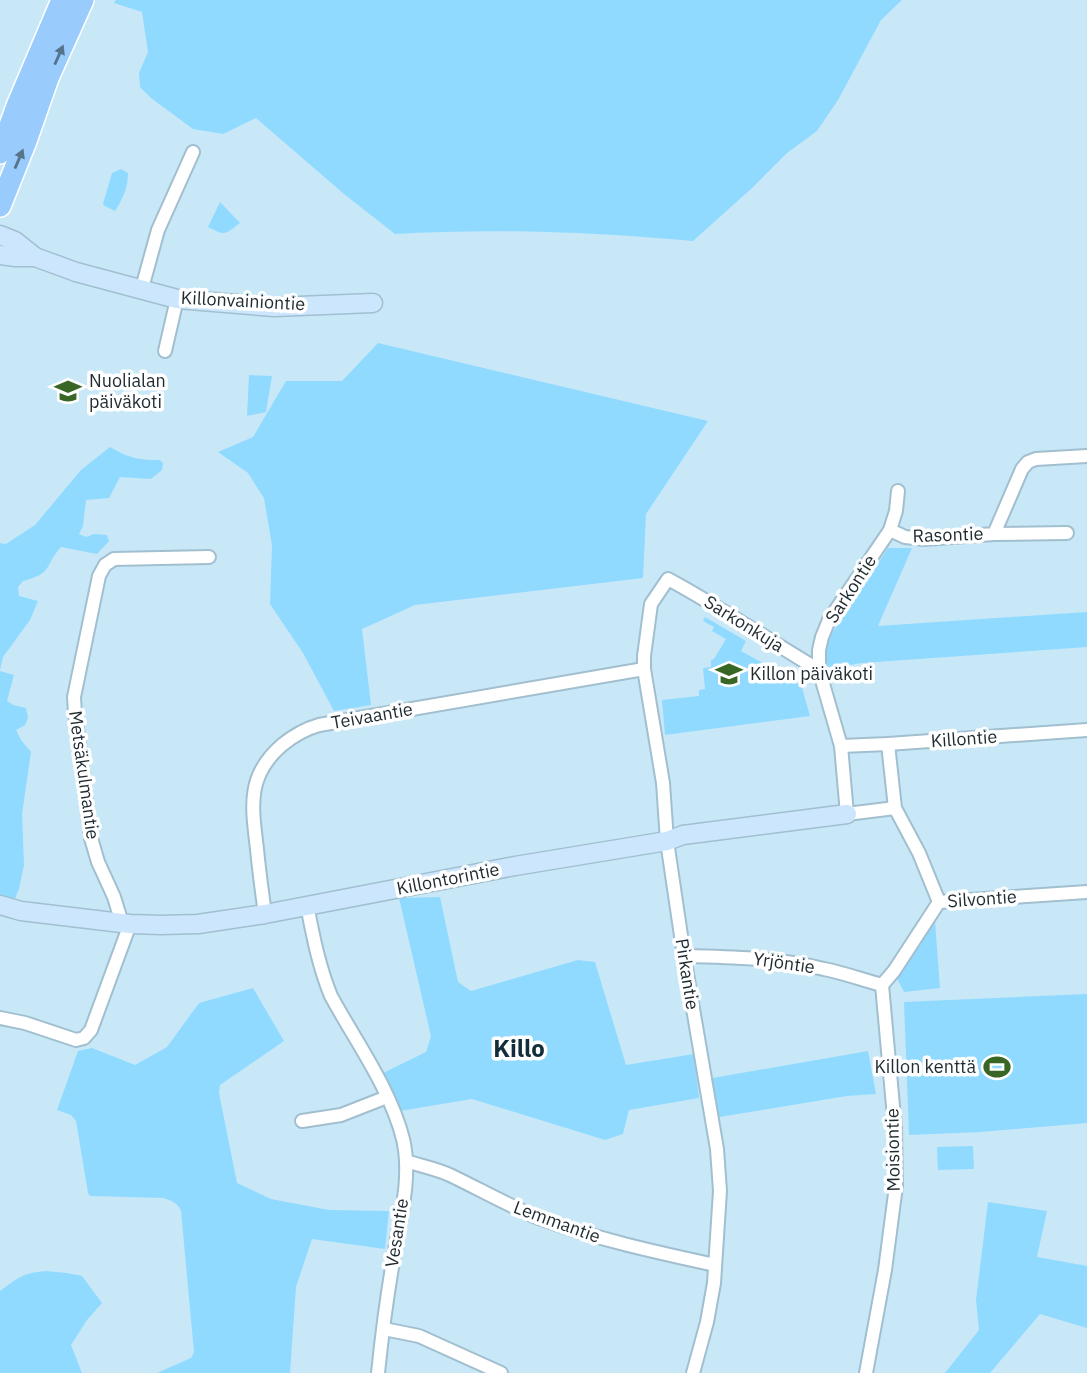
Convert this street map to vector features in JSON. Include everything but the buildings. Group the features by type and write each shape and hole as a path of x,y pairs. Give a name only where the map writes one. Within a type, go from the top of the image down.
{"main road":[{"path":"0,153 62,0"},
{"path":"0,206 48,78 83,0"}],"street":[{"path":"142,288 158,229 192,152"},
{"name":"Killonvainiontie","path":"0,235 15,241 35,257 83,274 177,299 274,307 373,303"},
{"name":"Killonvainiontie","path":"0,255 35,257"},
{"path":"165,351 177,299"},
{"name":"Rasontie","path":"890,530 905,537 924,540 995,534 1022,469 1028,462 1035,459 1087,456"},
{"name":"Sarkontie","path":"847,814 841,746 819,670 819,650 829,620 890,530 898,491"},
{"path":"995,534 1068,533"},
{"name":"Metsäkulmantie","path":"126,923 98,862 91,837 75,713 74,697 99,576 105,565 114,559 209,557"},
{"name":"Sarkonkuja","path":"668,579 819,670"},
{"name":"Pirkantie","path":"668,579 651,604 644,669 663,783 667,841 684,956 717,1149 720,1191 714,1283 693,1373"},
{"name":"Teivaantie","path":"265,914 254,822 254,793 264,763 289,739 319,725 644,669"},
{"name":"Killontie","path":"841,746 1087,730"},
{"path":"888,744 895,808"},
{"name":"Killontorintie","path":"0,905 21,911 126,923 198,924 667,841 683,835 895,808"},
{"name":"Silvontie","path":"895,808 919,853 939,902 1087,892"},
{"path":"882,985 939,902"},
{"name":"Vesantie","path":"307,905 327,986 387,1097 404,1142 406,1183 378,1373"},
{"path":"0,1018 25,1023 76,1040 84,1038 91,1030 126,923"},
{"name":"Yrjöntie","path":"684,956 754,958 824,969 882,985"},
{"name":"Moisiontie","path":"866,1373 885,1270 896,1178 895,1128 882,985"},
{"path":"302,1121 341,1115 387,1097"},
{"name":"Lemmantie","path":"406,1161 450,1175 502,1202 574,1230 621,1244 715,1265"},
{"path":"384,1329 419,1336 500,1373"}],"shaded area":[{"path":"116,0 902,0 881,20 838,100 817,131 787,153 693,241 544,232 395,234 256,118 223,134 193,129 151,98 140,87 139,73 148,52 142,12 114,3"},
{"path":"121,169 128,173 127,183 115,211 103,204 112,173"},
{"path":"220,202 240,223 225,233 208,227"},
{"path":"378,343 708,421 646,514 643,578 415,605 362,629 371,705 334,711 303,653 270,604 272,545 264,498 248,473 218,452 253,437 286,381 342,381"},
{"path":"249,375 272,376 266,412 247,416"},
{"path":"110,447 134,458 160,460 163,463 162,470 151,479 120,477 109,498 86,500 83,526 79,534 86,537 94,534 107,535 109,541 97,554 61,547 44,572 23,581 18,587 19,596 38,601 30,620 3,657 0,670 0,543 6,544 35,525 81,470"},
{"path":"888,548 912,548 878,626 1087,612 1087,647 862,663 826,669 827,641"},
{"path":"705,617 746,641 741,651 801,684 810,716 665,735 662,700 699,696 699,690 705,689 703,668 711,667 711,660 726,639 712,631 714,627 703,621"},
{"path":"0,671 14,675 7,701 26,708 28,718 25,725 16,730 31,752 22,814 24,865 14,901 0,896"},
{"path":"440,897 458,982 471,991 578,960 595,962 626,1065 694,1054 699,1098 629,1110 623,1134 605,1140 472,1099 400,1111 383,1073 426,1052 431,1036 399,898"},
{"path":"935,921 940,988 904,992 895,975"},
{"path":"253,988 284,1041 220,1085 219,1093 237,1183 271,1199 329,1210 389,1211 385,1249 312,1239 296,1287 290,1373 157,1373 191,1358 194,1352 181,1211 172,1201 163,1198 90,1196 76,1121 71,1115 57,1110 78,1051 92,1048 135,1065 167,1047 199,1003"},
{"name":"Killon kenttä","path":"1087,994 1087,1123 909,1135 904,1002"},
{"path":"868,1051 876,1094 847,1096 713,1118 707,1079"},
{"path":"973,1146 974,1169 938,1170 937,1147"},
{"path":"988,1202 1047,1211 1037,1257 1087,1266 1087,1328 1040,1314 990,1373 945,1373 979,1330 976,1300"},
{"path":"45,1271 82,1276 102,1303 71,1345 82,1373 0,1373 0,1291 21,1277"}],"place":[{"name":"Nuolialan päiväkoti","path":"68,391"},
{"name":"Killon päiväkoti","path":"729,674"},
{"name":"Killon kenttä","path":"997,1067"}],"district":[{"name":"Killo","path":"519,1049"}]}
